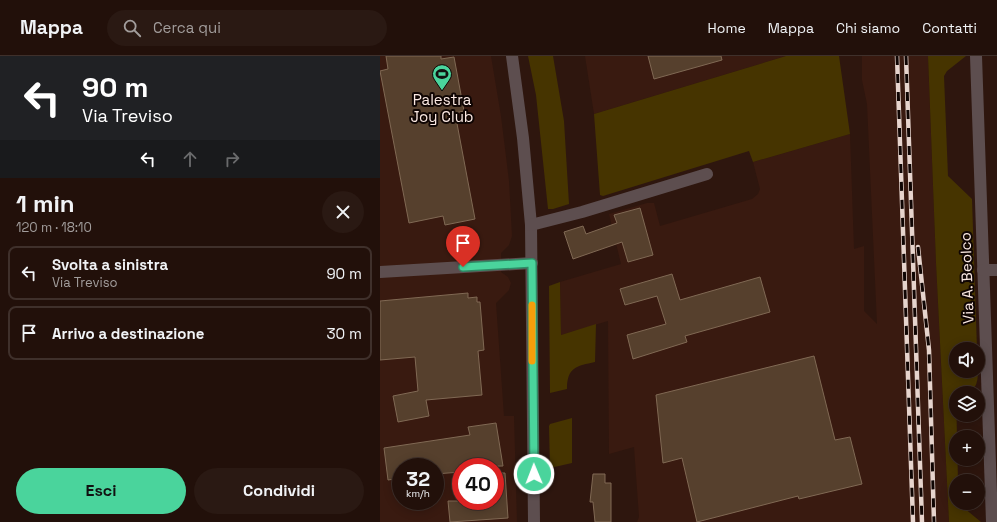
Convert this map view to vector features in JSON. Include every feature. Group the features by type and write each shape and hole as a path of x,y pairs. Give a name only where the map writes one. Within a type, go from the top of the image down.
{"street":[{"path":"512,56 524,146 531,225 534,522"},
{"name":"Via A. Beolco","path":"976,56 992,522"},
{"path":"531,225 582,212 707,174"},
{"path":"380,272 532,263"},
{"path":"983,270 997,270"}],"shaded area":[{"path":"380,56 491,56 501,116 509,181 512,236 509,245 501,253 501,272 508,277 511,283 509,290 496,303 504,416 514,416 517,522 380,522"},
{"path":"528,56 553,56 564,121 569,204 553,209 548,209 536,95"},
{"path":"585,56 786,56 594,114"},
{"path":"786,56 839,56 850,134 753,162 749,151 603,196 600,195 594,114"},
{"path":"862,56 928,56 936,263 949,522 637,522 639,517 634,447 609,454 608,321 561,335 560,282 621,264 609,214 647,203 654,203 660,226 752,199 758,194 760,189 753,162 850,134 854,249 864,246 864,311 877,324 867,104 862,80"},
{"path":"928,56 966,56 947,71 944,76 948,176 972,199 977,342 949,342 949,378 978,378 975,386 949,386 949,422 957,422 957,430 949,430 949,466 958,466 958,474 949,474 949,510 966,510 981,522 949,522 936,263"},
{"path":"560,282 561,335 596,324 595,362 578,366 574,369 569,376 567,389 550,393 549,286"},
{"path":"572,418 572,463 550,468 549,426 550,424"}],"building":[{"path":"386,56 441,56 441,59 454,57 464,111 455,113 475,219 445,225 443,216 409,223 380,71 388,69"},
{"path":"648,56 721,56 722,60 654,79"},
{"path":"640,208 653,255 628,262 622,242 573,259 564,232 583,226 586,234 617,223 614,215"},
{"path":"672,274 680,300 760,277 770,312 685,336 687,342 633,359 627,335 666,324 657,296 625,305 620,289"},
{"path":"468,293 468,298 477,297 477,302 480,302 484,350 478,351 482,395 426,400 429,416 398,422 393,396 418,391 415,357 380,360 380,301"},
{"path":"814,356 835,440 850,437 862,484 799,499 798,496 697,522 682,458 663,463 656,395"},
{"path":"496,423 502,458 452,458 452,473 444,473 444,458 392,458 392,479 388,480 384,448 470,435 468,427"},
{"path":"505,473 508,518 450,522 448,501 452,501 452,510 504,510"},
{"path":"593,474 605,474 605,483 611,483 611,522 595,522 593,502 590,502"}],"railway":[{"path":"897,56 913,522"},
{"path":"906,56 922,522"},
{"path":"918,247 929,350 934,522"}],"slow traffic":[{"path":"532,305 532,361"}],"place":[{"name":"Palestra Joy Club","path":"442,91"}],"route":[{"path":"463,267 532,263 532,412 534,474"}]}
